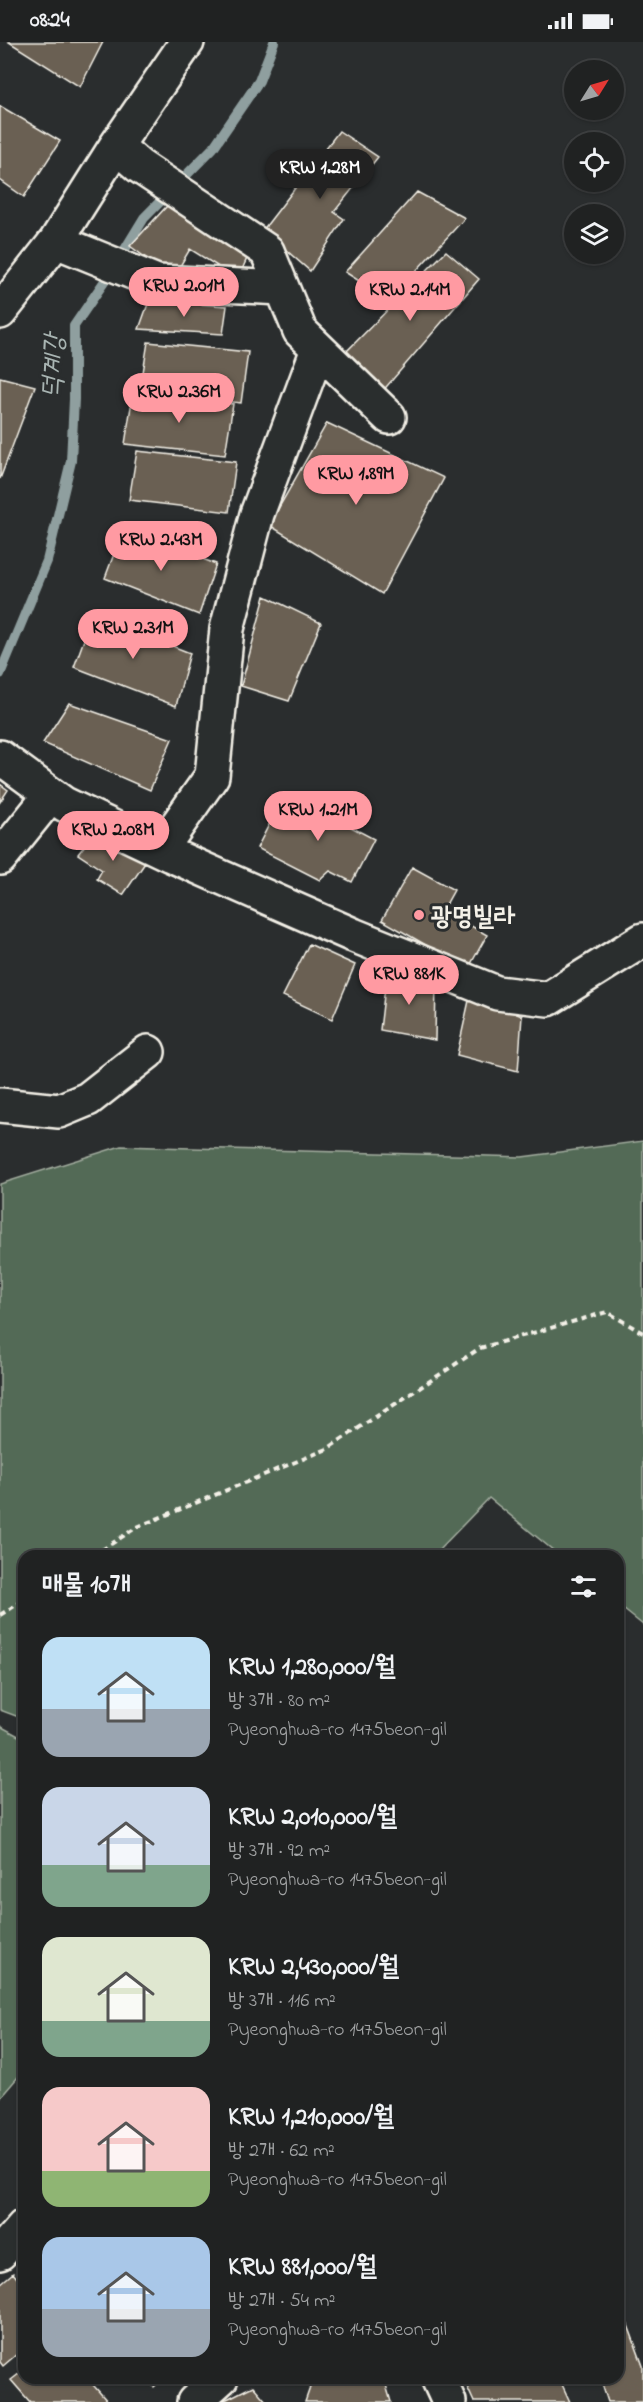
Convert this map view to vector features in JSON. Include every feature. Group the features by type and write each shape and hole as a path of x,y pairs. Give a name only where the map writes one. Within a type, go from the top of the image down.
{"street":[{"path":"0,312 68,246 128,156 187,42"},
{"path":"128,156 267,250 300,331 388,417"},
{"path":"68,246 157,282 282,288"},
{"path":"160,850 212,776 227,629 258,514 318,349"},
{"path":"0,757 50,796 160,850 353,935 497,993 548,999 643,940"},
{"path":"0,858 50,796"},
{"path":"0,1105 58,1111 88,1099 148,1052"},
{"path":"0,2253 18,2233"},
{"path":"194,2402 214,2384"},
{"path":"441,2384 449,2402"}],"path":[{"path":"102,1550 137,1527 327,1449 480,1348 607,1312 643,1333"},
{"path":"0,1615 18,1604"}],"green space":[{"path":"643,1141 643,1625 624,1610 624,1550 553,1550 489,1498 439,1550 18,1550 18,1717 0,1710 0,1184 121,1146 522,1157"},
{"path":"0,1726 18,1736 18,2077 0,2098"}],"building":[{"path":"9,42 103,42 80,87"},
{"path":"0,106 60,141 24,197 0,180"},
{"path":"339,131 378,157 334,212 344,219 310,271 263,230"},
{"path":"417,192 465,218 389,300 345,272"},
{"path":"167,206 251,249 238,279 190,249 173,278 130,246"},
{"path":"446,251 479,279 381,393 341,357"},
{"path":"149,301 227,306 223,334 139,329"},
{"path":"148,342 248,352 241,403 140,391"},
{"path":"0,377 35,386 0,479"},
{"path":"133,394 233,404 225,455 125,444"},
{"path":"327,423 444,478 382,594 269,525"},
{"path":"137,451 236,462 229,512 129,500"},
{"path":"123,530 216,564 199,615 105,578"},
{"path":"265,596 321,623 289,701 241,686"},
{"path":"93,615 190,653 176,706 74,667"},
{"path":"69,703 172,739 150,790 43,743"},
{"path":"0,784 8,790 0,802"},
{"path":"312,795 352,815 347,825 374,839 352,882 330,871 320,880 257,848 274,815 296,826"},
{"path":"96,831 147,860 123,895 97,879 102,870 78,854"},
{"name":"광명빌라","path":"412,867 454,890 443,910 487,935 468,969 382,920"},
{"path":"309,944 355,965 332,1019 283,996"},
{"path":"387,970 436,980 435,1040 380,1030"},
{"path":"470,996 522,1016 518,1071 457,1055"},
{"path":"13,2273 18,2279 18,2353 3,2366 0,2362 0,2284"},
{"path":"624,2314 643,2366 643,2402 608,2402 602,2384 624,2384"},
{"path":"18,2375 18,2384 92,2384 108,2402 30,2402 11,2380"},
{"path":"311,2384 386,2384 391,2402 305,2402"},
{"path":"466,2384 562,2384 570,2402 474,2402"},
{"path":"253,2386 267,2402 221,2402"}],"waterway":[{"name":"덕계강","path":"0,674 47,561 71,461 74,326 144,218 213,148 259,81 274,42"}],"place":[{"name":"광명빌라","path":"419,915"}]}
